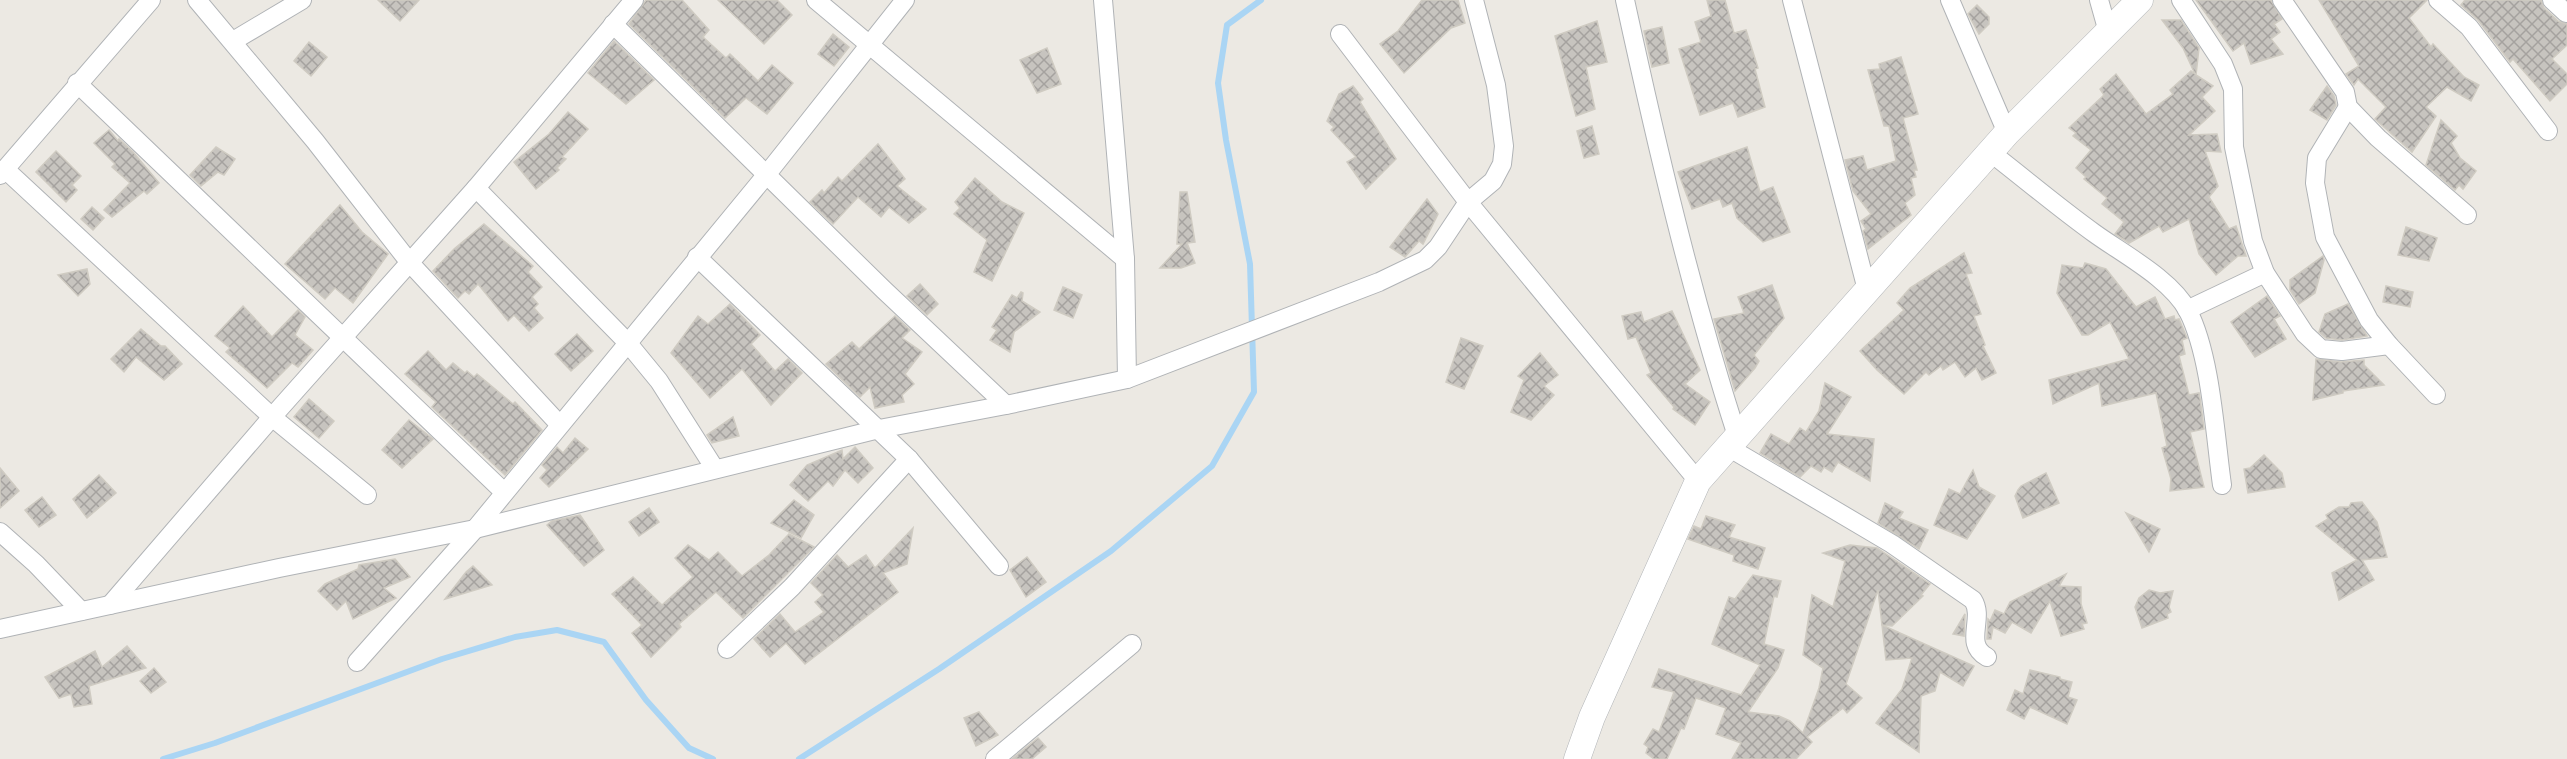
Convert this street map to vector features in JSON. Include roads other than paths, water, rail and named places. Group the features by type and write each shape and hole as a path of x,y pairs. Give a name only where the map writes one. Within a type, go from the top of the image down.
{"street":[{"path":"151,0 2,172 272,417 366,495"},
{"path":"197,0 233,41 410,262 559,424"},
{"path":"233,41 302,0"},
{"path":"110,605 272,417 345,338 476,188 634,0"},
{"path":"816,0 1125,260"},
{"path":"357,662 475,529 559,424 767,174 905,0"},
{"path":"1103,0 1125,260 1127,379"},
{"path":"0,629 475,529 879,429 1127,379 1410,268 1425,260 1438,247 1468,202 1492,181 1502,164 1504,146 1496,86 1474,0"},
{"path":"1625,0 1660,159 1733,441 1892,544 1973,600 1978,609 1975,643 1980,653 1987,657"},
{"path":"1792,0 1866,290"},
{"path":"1950,0 2007,133"},
{"path":"2099,0 2108,32"},
{"path":"1577,759 1592,717 1698,482 2007,133 2140,0"},
{"path":"2181,0 2223,64 2233,89 2234,147 2253,241 2265,273 2305,334 2321,349 2342,351 2389,345"},
{"path":"2282,0 2344,92 2348,107 2378,138 2467,215"},
{"path":"2438,0 2469,27 2548,131"},
{"path":"2552,0 2566,13"},
{"path":"613,24 1006,405"},
{"path":"1340,34 1468,202 1698,482"},
{"path":"77,83 504,492"},
{"path":"2348,107 2317,158 2315,183 2325,237 2369,320 2436,395"},
{"path":"1990,152 2095,234 2139,263 2173,293 2187,310 2194,326 2208,379 2222,485"},
{"path":"476,188 627,342 659,381 715,468"},
{"path":"697,257 909,459 999,566"},
{"path":"2187,310 2265,273"},
{"path":"727,649 792,587 909,459"},
{"path":"0,532 81,611"},
{"path":"995,759 1132,644"}],"waterway":[{"path":"799,759 939,669 1111,551 1212,466 1254,392 1250,264 1226,140 1218,83 1227,25 1261,0"},
{"path":"163,759 215,743 442,659 515,637 557,630 604,642 646,700 689,748 713,759"}]}
